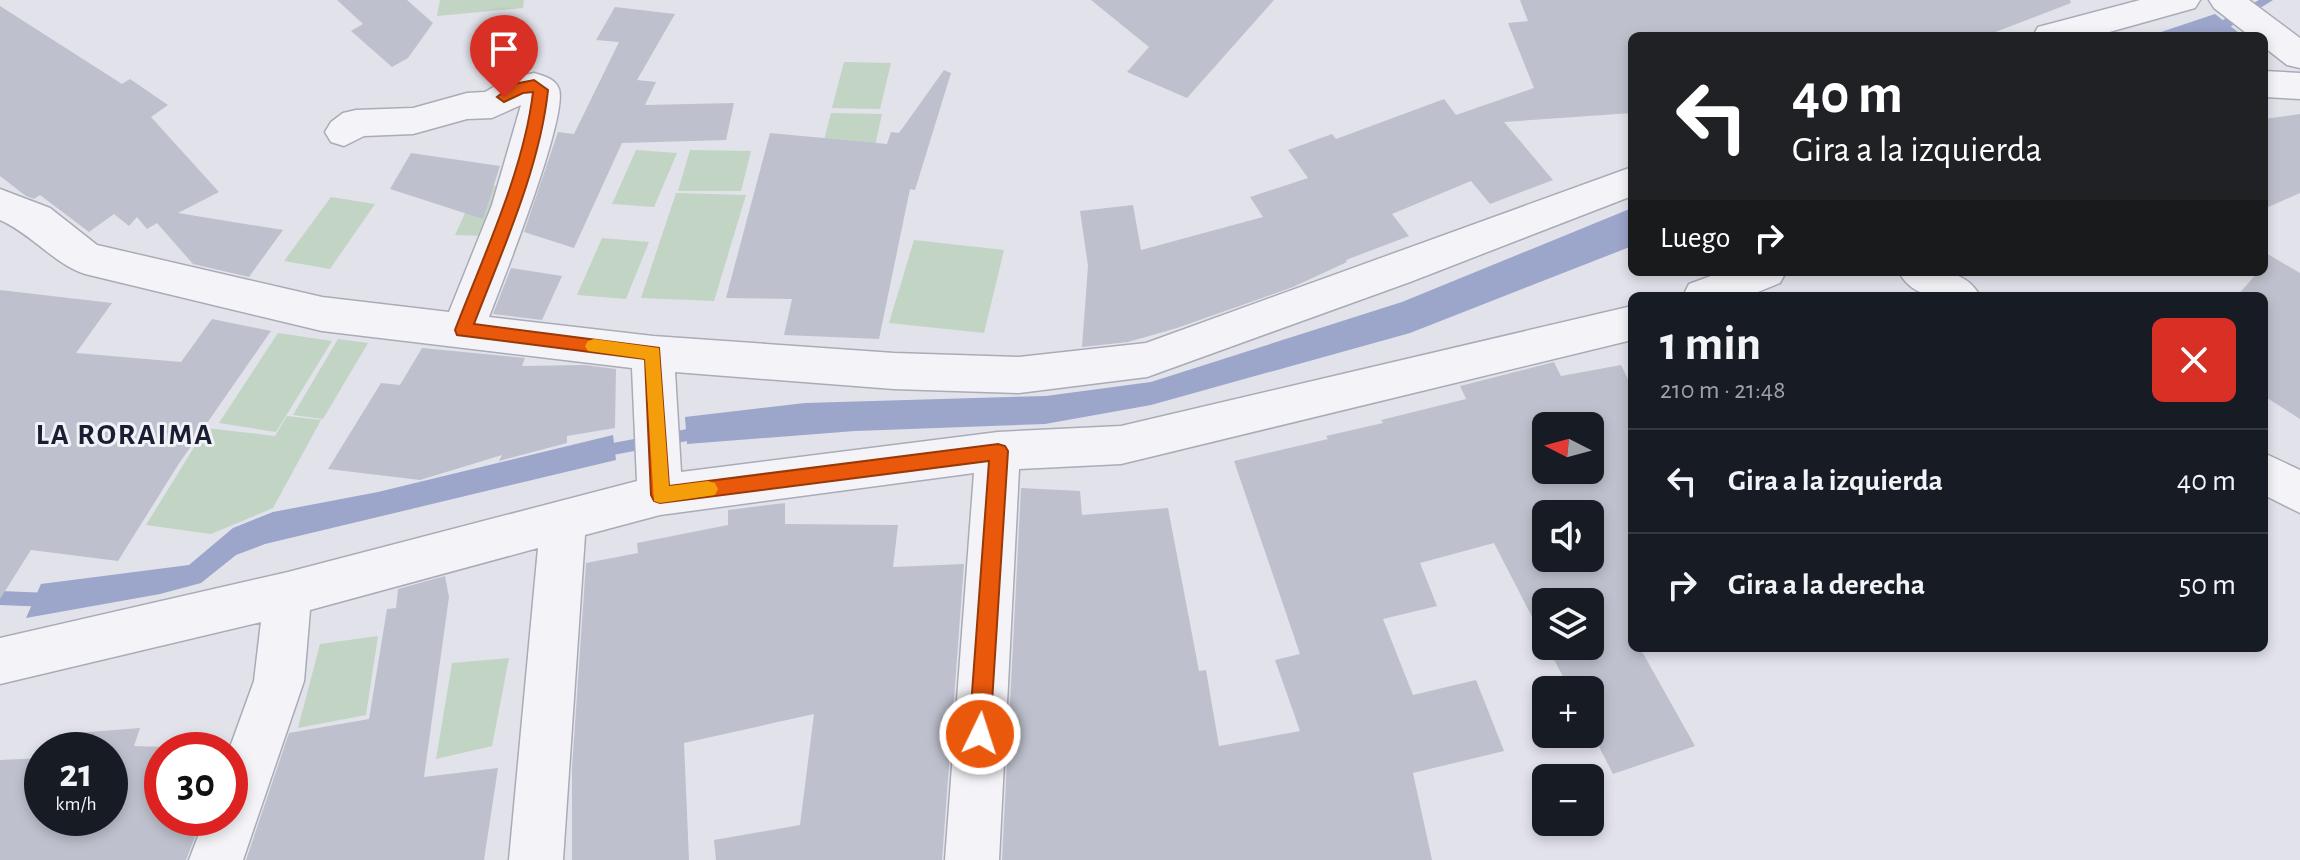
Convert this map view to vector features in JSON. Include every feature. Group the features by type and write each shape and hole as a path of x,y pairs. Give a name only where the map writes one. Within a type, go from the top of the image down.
{"street":[{"path":"2058,32 2099,10 2183,0"},
{"path":"2226,0 2300,56"},
{"path":"2268,84 2300,86"},
{"path":"344,132 356,123 413,121 467,106 492,105 520,88 534,86 541,90 539,109 512,205 463,330"},
{"path":"0,204 36,219 85,258 322,314 653,353 894,371 1019,375 1147,360 1396,271 1628,183"},
{"path":"1714,292 1756,276"},
{"path":"1926,276 1952,292"},
{"path":"0,661 288,594 660,495 998,451 1121,445 1628,324"},
{"path":"653,353 660,495"},
{"path":"972,860 998,451"},
{"path":"2268,474 2300,493"},
{"path":"536,860 563,523"},
{"path":"216,860 279,681 288,594"}],"green space":[{"path":"440,0 524,0 523,8 437,16"},
{"path":"844,62 891,63 880,109 832,108"},
{"path":"831,113 882,114 875,146 823,144"},
{"path":"636,150 677,153 654,207 612,204"},
{"path":"690,150 751,151 741,191 678,191"},
{"path":"478,185 507,186 486,236 455,235"},
{"path":"676,193 746,195 714,301 641,298"},
{"path":"331,197 375,204 330,269 284,261"},
{"path":"602,238 649,242 626,299 577,295"},
{"path":"914,240 1004,250 984,333 889,323"},
{"path":"278,333 332,341 276,432 219,423"},
{"path":"338,339 368,343 323,419 293,415"},
{"path":"287,416 321,420 273,508 211,534 146,525 206,428 275,436"},
{"path":"378,636 366,715 298,728 320,644"},
{"path":"509,658 492,746 436,759 452,663"}],"water":[{"path":"2215,14 2238,32 2161,32"},
{"path":"1628,210 1628,248 1410,333 1151,405 1045,424 855,431 687,444 685,417 805,403 1046,396 1151,382 1402,302"},
{"path":"613,435 616,460 265,544 236,555 201,583 160,594 26,618 41,584 189,565 233,528 273,512 378,492"}],"building":[{"path":"337,0 407,0 433,23 408,58 392,67 351,31 363,24"},
{"path":"1091,0 1274,0 1187,98 1127,72 1149,47"},
{"path":"1520,0 2070,0 2071,3 1995,32 1628,32 1628,113 1504,122 1553,180 1490,204 1471,181 1392,214 1409,236 1346,260 1293,287 1128,342 1082,347 1088,266 1080,211 1133,205 1141,250 1263,217 1250,197 1308,178 1288,150 1332,134 1336,139 1444,99 1456,115 1534,88 1508,23 1528,21"},
{"path":"0,6 122,84 130,79 168,105 151,117 219,192 178,213 283,230 249,277 193,264 157,223 147,229 137,217 129,226 114,214 89,232 40,195 34,199 26,196 0,176"},
{"path":"615,7 675,14 637,80 656,82 645,105 734,103 726,140 622,143 574,248 524,232 558,132 574,134 619,42 596,40"},
{"path":"944,70 951,73 915,190 910,189 879,339 784,335 792,299 726,298 770,133 887,144 891,132 899,133"},
{"path":"2300,114 2300,193 2268,207 2268,118"},
{"path":"411,153 500,166 483,219 390,189"},
{"path":"2268,254 2300,273 2300,419 2268,399 2268,292 2240,292 2254,276 2268,276"},
{"path":"511,268 562,276 542,320 493,314"},
{"path":"0,290 112,303 76,353 181,362 212,319 271,331 178,465 118,561 31,550 0,599"},
{"path":"422,348 525,358 522,366 585,365 616,369 615,428 567,436 567,443 499,461 502,455 420,480 328,469 381,383 400,385"},
{"path":"1554,362 1561,376 1621,365 1628,379 1628,652 1642,652 1695,746 1613,774 1600,748 1604,748 1604,676 1563,676 1554,660 1604,660 1604,588 1532,588 1532,617 1494,543 1420,563 1437,606 1383,619 1413,695 1476,680 1504,751 1413,773 1432,860 1002,860 1021,488 1080,491 1082,515 1168,508 1199,671 1206,670 1219,746 1300,731 1275,660 1300,654 1234,461 1328,439 1326,436 1383,423 1381,420 1466,399 1460,386"},
{"path":"785,503 785,524 898,525 893,567 964,564 942,860 716,860 714,840 800,825 814,714 684,743 689,860 572,860 572,768 586,563 638,553 637,543 728,525 728,510"},
{"path":"445,576 449,597 424,777 498,768 484,860 246,860 289,733 369,719 387,609 396,608 398,589"},
{"path":"140,728 134,746 144,746 144,836 195,836 186,860 0,860 0,760 24,759 24,836 128,836 128,732 89,732"}],"waterway":[{"path":"2213,32 2267,0"},
{"path":"597,452 703,432"},
{"path":"0,598 50,600"}],"slow traffic":[{"path":"594,346 653,353 660,495 708,489"}],"district":[{"name":"LA RORAIMA","path":"125,434"}],"route":[{"path":"504,97 520,88 534,86 541,90 539,109 512,205 463,330 653,353 660,495 998,451 980,734"}]}
